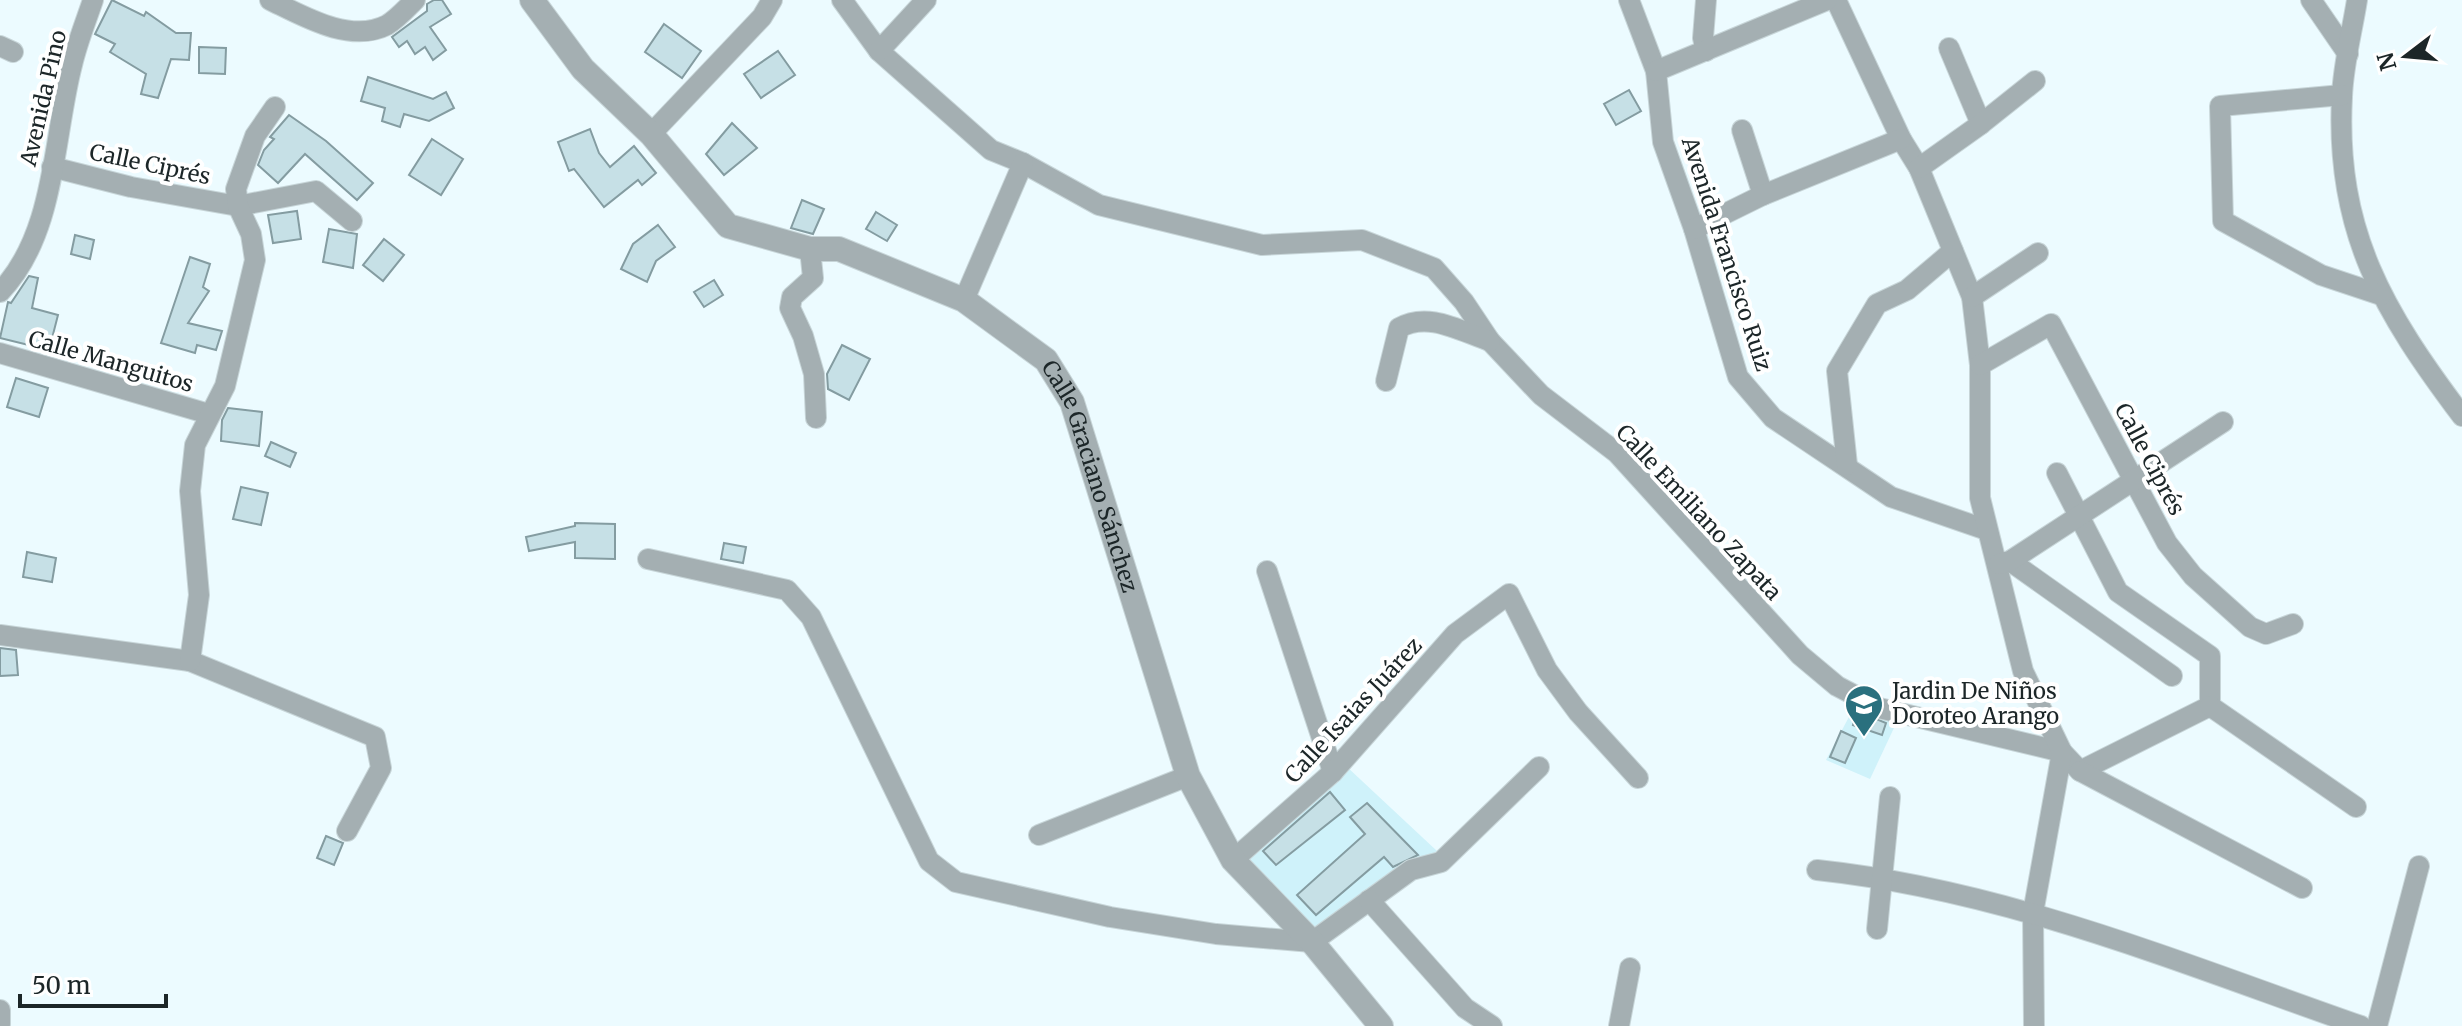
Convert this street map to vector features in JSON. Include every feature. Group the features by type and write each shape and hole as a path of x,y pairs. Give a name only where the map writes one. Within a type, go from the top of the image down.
{"street":[{"name":"Avenida Pino","path":"0,292 10,282 33,240 52,167 72,64 93,0"},
{"path":"270,0 317,23 365,33 389,24 415,0"},
{"name":"Calle Graciano Sánchez","path":"532,0 583,69 651,134 728,226 810,249 839,249 964,300 1046,360 1072,402 1188,776 1233,860 1312,942 1381,1026"},
{"path":"651,134 762,17 772,0"},
{"name":"Calle Emiliano Zapata","path":"842,0 879,51 991,150 1023,163 1099,205 1262,245 1362,240 1434,268 1464,302 1490,341 1541,395 1617,453 1800,655 1837,686 1879,708 2062,752"},
{"path":"879,51 926,0"},
{"name":"Avenida Francisco Ruiz","path":"1629,0 1656,71 1663,142 1694,229 1738,377 1773,418 1891,497 1987,530"},
{"path":"1706,0 1706,51"},
{"path":"1656,71 1827,0"},
{"path":"1836,0 1901,139 1919,168 1972,297 1980,365 1980,498 1987,530 2004,562 2023,671 2062,752 2080,771 2302,888"},
{"path":"2311,0 2348,54"},
{"path":"2357,0 2342,95 2342,168 2352,216 2381,295 2408,344 2462,416"},
{"path":"1949,48 1981,124"},
{"path":"1919,168 2035,81"},
{"path":"2342,95 2220,106 2223,221 2321,275 2381,295"},
{"path":"190,661 199,595 190,491 195,445 225,386 255,260 251,234 238,206 236,189 255,136 275,107"},
{"path":"1742,130 1763,195"},
{"path":"1694,229 1763,195 1901,139"},
{"path":"964,300 1023,163"},
{"name":"Calle Ciprés","path":"52,167 131,187 238,206"},
{"path":"238,206 316,191 352,221"},
{"path":"810,249 813,278 792,297 790,308 803,336 814,374 816,418"},
{"path":"1847,465 1837,371 1877,304 1907,290 1953,251"},
{"path":"1972,297 2038,253"},
{"path":"1386,381 1399,328 1412,320 1425,319 1490,341"},
{"name":"Calle Ciprés","path":"1980,365 2051,324 2167,543 2193,576 2250,627 2266,634 2293,624"},
{"name":"Calle Manguitos","path":"0,353 209,414"},
{"path":"2004,562 2223,422"},
{"path":"2057,473 2118,592 2210,656 2210,706"},
{"path":"648,559 787,590 811,617 929,861 956,882 1110,917 1216,934 1312,942 1411,870 1441,862 1539,767"},
{"path":"2004,562 2172,676"},
{"path":"1267,571 1333,772"},
{"name":"Calle Isaias Juárez","path":"1233,860 1333,772 1455,634 1509,594 1547,670 1578,712 1638,778"},
{"path":"0,635 190,661 375,737 381,768 347,831"},
{"path":"2080,771 2210,706"},
{"path":"2210,706 2356,807"},
{"path":"2034,1026 2033,913 2062,752"},
{"path":"1039,835 1188,776"},
{"path":"1877,929 1885,878 1890,797"},
{"path":"2377,1026 2419,866"},
{"path":"1817,870 1885,878 2033,913 2361,1026"},
{"path":"1369,900 1465,1008 1492,1026"},
{"path":"1619,1026 1630,968"}],"shaded area":[{"name":"Jardin De Niños Doroteo Arango","path":"1858,700 1900,715 1870,779 1826,760"},
{"path":"1346,766 1437,851 1312,935 1244,856"}],"building":[{"path":"112,0 144,16 146,12 176,33 191,33 189,60 171,59 158,98 141,94 146,74 110,52 115,44 95,34"},
{"path":"442,0 451,14 430,27 446,50 433,60 425,47 415,54 407,41 399,47 392,37 427,11 427,4"},
{"path":"664,24 701,51 682,78 645,52"},
{"path":"199,47 226,48 225,74 199,73"},
{"path":"778,51 795,75 761,98 744,74"},
{"path":"368,77 433,99 446,92 454,108 429,121 404,114 400,127 382,121 385,108 361,101"},
{"path":"1629,90 1641,111 1616,125 1604,104"},
{"path":"289,115 326,141 373,183 357,200 305,154 278,183 258,165 264,150 274,139 270,137"},
{"path":"732,123 757,148 724,175 706,154"},
{"path":"590,129 599,153 610,167 634,146 656,173 642,185 638,180 604,207 574,169 569,171 558,142"},
{"path":"432,139 463,159 441,195 409,175"},
{"path":"802,200 824,209 813,234 791,228"},
{"path":"297,211 301,239 273,243 268,215"},
{"path":"876,212 897,225 887,241 866,229"},
{"path":"658,225 675,247 656,261 647,282 621,269 633,244"},
{"path":"329,229 357,234 353,268 323,262"},
{"path":"75,235 94,240 90,259 71,254"},
{"path":"384,239 404,255 383,281 363,265"},
{"path":"190,257 210,264 203,287 209,291 188,323 222,331 216,350 197,345 195,353 161,343"},
{"path":"29,276 38,278 32,308 58,315 49,350 0,338 8,302 11,303"},
{"path":"714,280 723,295 704,307 694,292"},
{"path":"842,345 870,359 849,400 828,389 827,374"},
{"path":"16,378 48,388 39,417 7,407"},
{"path":"228,408 262,412 259,446 221,441 222,420"},
{"path":"271,442 296,453 290,467 265,456"},
{"path":"241,487 268,493 261,525 233,519"},
{"path":"575,523 615,524 615,559 575,558 575,542 529,551 526,537 575,526"},
{"path":"724,543 746,547 743,563 721,559"},
{"path":"27,552 56,558 52,582 23,577"},
{"path":"0,648 16,650 18,675 0,676"},
{"path":"1857,711 1886,723 1882,735 1853,725"},
{"path":"1841,731 1856,738 1845,763 1830,757"},
{"path":"1330,792 1345,810 1276,865 1263,851"},
{"path":"1367,803 1418,855 1393,867 1384,857 1316,915 1297,895 1365,834 1350,817"},
{"path":"326,836 343,843 334,865 317,858"}],"place":[{"name":"Jardin De Niños Doroteo Arango","path":"1864,738"}]}
